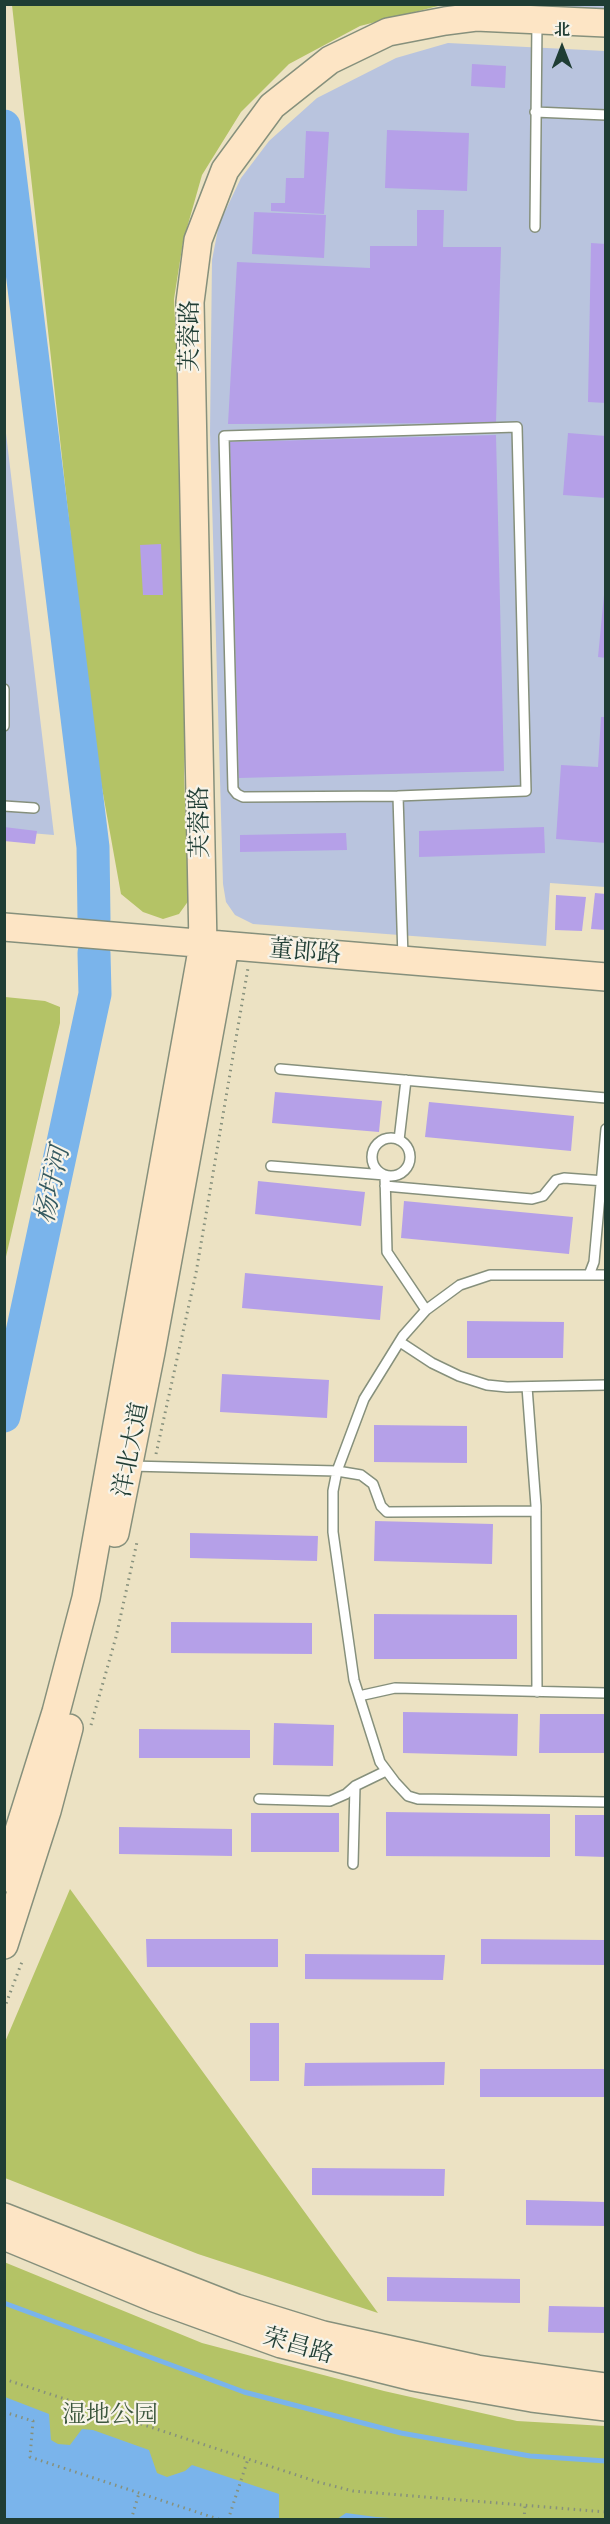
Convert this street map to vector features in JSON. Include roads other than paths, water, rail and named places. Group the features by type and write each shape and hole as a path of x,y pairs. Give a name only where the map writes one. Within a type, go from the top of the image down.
{"street":[{"name":"芙蓉路","path":"214,946 190,302 198,240 225,170 273,106 330,60 388,32 476,17 522,16 606,23"},
{"name":"董郎路","path":"4,927 606,977"},
{"name":"洋北大道","path":"4,1945 47,1810 83,1678 214,946"},
{"name":"洋北大道","path":"4,1878 56,1712 120,1466"},
{"name":"荣昌路","path":"4,2217 236,2308 323,2335 477,2369 606,2387"},
{"name":"荣昌路","path":"4,2236 175,2306 281,2344 413,2377 531,2398 606,2407"}],"lane":[{"path":"522,16 535,112 535,226"},
{"path":"535,112 606,115"},
{"path":"517,427 526,791 398,796 243,797 233,789 224,436 517,427"},
{"path":"4,688 6,707 4,726"},
{"path":"398,796 403,961"},
{"path":"4,806 34,808"},
{"path":"280,1069 606,1098"},
{"path":"399,1140 406,1080"},
{"path":"589,1275 594,1262 606,1129"},
{"path":"271,1166 385,1175 397,1175 403,1173 410,1163 409,1150 399,1140 383,1140 374,1149 373,1161 379,1172 385,1175"},
{"path":"385,1175 387,1252 426,1310"},
{"path":"385,1186 532,1199 543,1196 556,1180 564,1178 603,1181"},
{"path":"606,1275 490,1275 460,1285 426,1310 400,1342 364,1399 337,1471 333,1491 333,1532 354,1680 372,1739 386,1771 408,1796 418,1799 606,1802"},
{"path":"400,1342 432,1363 459,1376 487,1384 527,1387 606,1385"},
{"path":"527,1387 535,1511 537,1692"},
{"path":"120,1466 337,1471 361,1475 373,1484 381,1506 387,1512 535,1511"},
{"path":"359,1696 395,1688 606,1693"},
{"path":"259,1799 330,1801 386,1771"},
{"path":"353,1864 355,1786"}],"water":[{"path":"5,2397 49,2414 51,2440 58,2444 70,2445 82,2429 93,2430 149,2450 157,2473 167,2477 185,2471 192,2465 279,2494 279,2519 5,2519"},
{"path":"346,2513 376,2517 404,2519 337,2519"}],"waterway":[{"path":"4,126 93,847 94,919"},
{"name":"杨圩河","path":"4,1416 95,994 94,953"},
{"path":"4,2303 244,2392 401,2433 530,2456 606,2461"}],"park label":[{"name":"湿地公园","path":"110,2416"}]}
